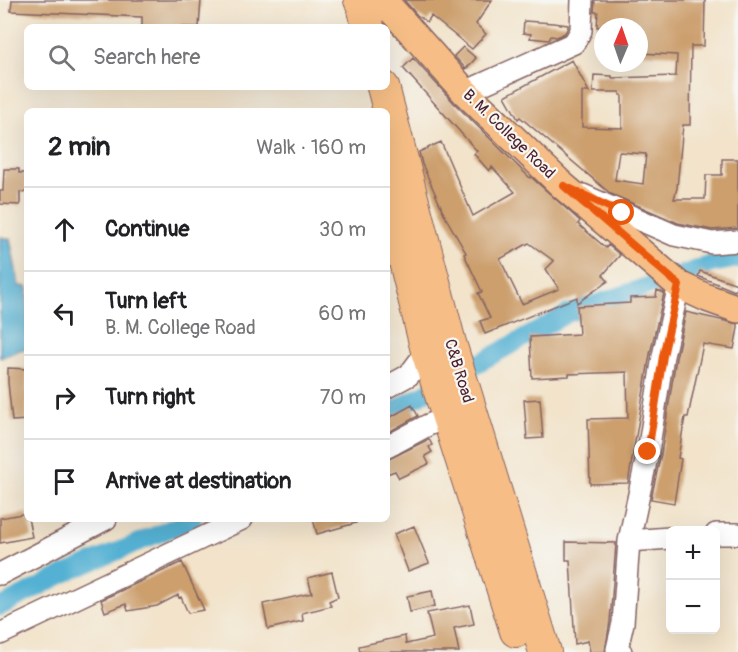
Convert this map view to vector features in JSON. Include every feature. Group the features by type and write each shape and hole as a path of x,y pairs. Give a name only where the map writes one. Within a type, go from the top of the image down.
{"highway":[{"path":"340,0 346,24"},
{"path":"360,0 367,24"},
{"path":"363,90 367,108"},
{"name":"C&B Road","path":"384,90 388,108"},
{"name":"C&B Road","path":"390,120 439,347"},
{"name":"C&B Road","path":"390,197 460,413 545,652"},
{"name":"C&B Road","path":"460,413 523,652"}],"main road":[{"name":"B. M. College Road","path":"383,0 465,92 564,186 679,285 738,309"}],"street":[{"path":"465,92 574,43 581,32 582,0"},
{"path":"564,186 674,235 712,243 738,241"},
{"path":"621,652 617,649 623,622 629,541 648,452 663,356 679,285"},
{"path":"390,385 409,375 439,347"},
{"path":"390,445 428,424 460,413"},
{"path":"0,574 100,522"},
{"path":"0,634 236,522"},
{"path":"720,534 738,534"},
{"path":"629,541 666,538"}],"water":[{"path":"0,237 10,239 19,286 24,287 24,349 0,358"}],"building":[{"path":"12,0 201,0 199,24 142,24 142,17 11,11"},
{"path":"404,0 492,0 476,24 486,34 472,49 431,16 427,22 417,15"},
{"path":"595,0 705,0 704,46 691,46 690,125 683,125 674,199 705,199 706,175 722,175 722,159 738,159 738,228 712,230 678,223 611,194 520,117 518,119 505,96 572,60 589,92 582,92 582,127 622,128 622,95 620,92 593,92 594,75 612,76 612,78 676,76 677,55 648,53 648,18 598,18 598,12 594,12","holes":["619,152 646,154 643,184 615,180"]},
{"path":"524,21 568,25 568,27 565,33 557,37 551,36 549,40 530,38 531,34 523,33"},
{"path":"463,47 476,58 466,69 454,56"},
{"path":"413,58 454,103 530,178 580,221 578,224 606,248 608,245 620,255 603,275 608,281 577,303 577,297 485,334 480,321 490,318 478,293 482,292 464,254 466,253 446,218 419,152 441,142 473,216 515,192 492,167 489,171 474,154 477,151 403,68","holes":["529,243 554,261 546,269 559,289 522,304 500,259"]},
{"path":"4,169 19,169 19,173 24,173 24,192 20,192 20,205 0,204 0,191 3,191"},
{"path":"700,271 737,284 735,291 698,276"},
{"path":"657,290 664,293 650,354 628,483 590,484 588,419 628,418 627,372 532,378 530,337 579,334 577,306 630,303 630,298 656,297"},
{"path":"686,312 738,324 738,328 734,349 703,344 688,417 685,417 674,503 651,499"},
{"path":"8,368 24,369 24,420 12,421"},
{"path":"540,399 543,438 527,439 524,400"},
{"path":"412,405 418,416 390,431 390,417"},
{"path":"429,439 432,445 429,447 432,452 425,456 429,464 399,478 395,471 390,473 390,458"},
{"path":"24,514 24,522 29,522 32,537 0,543 0,518"},
{"path":"314,522 356,522 356,523 317,534"},
{"path":"414,526 429,563 408,571 394,534"},
{"path":"566,542 616,543 610,621 605,652 590,652 588,641 575,644 570,560 566,560"},
{"path":"182,562 204,610 188,613 178,595 157,606 128,611 126,604 105,612 101,600"},
{"path":"332,572 338,597 329,601 331,606 302,613 303,621 268,629 263,604 312,593 308,578"},
{"path":"432,591 435,606 410,612 407,596"},
{"path":"470,605 474,624 454,628 459,652 360,652 359,646 405,636 406,644 433,638 427,613"}],"waterway":[{"path":"390,412 569,313 712,264 738,259"},
{"path":"0,607 62,575 186,522"}],"route":[{"path":"622,213 564,186 679,285 663,356 648,452"}]}
